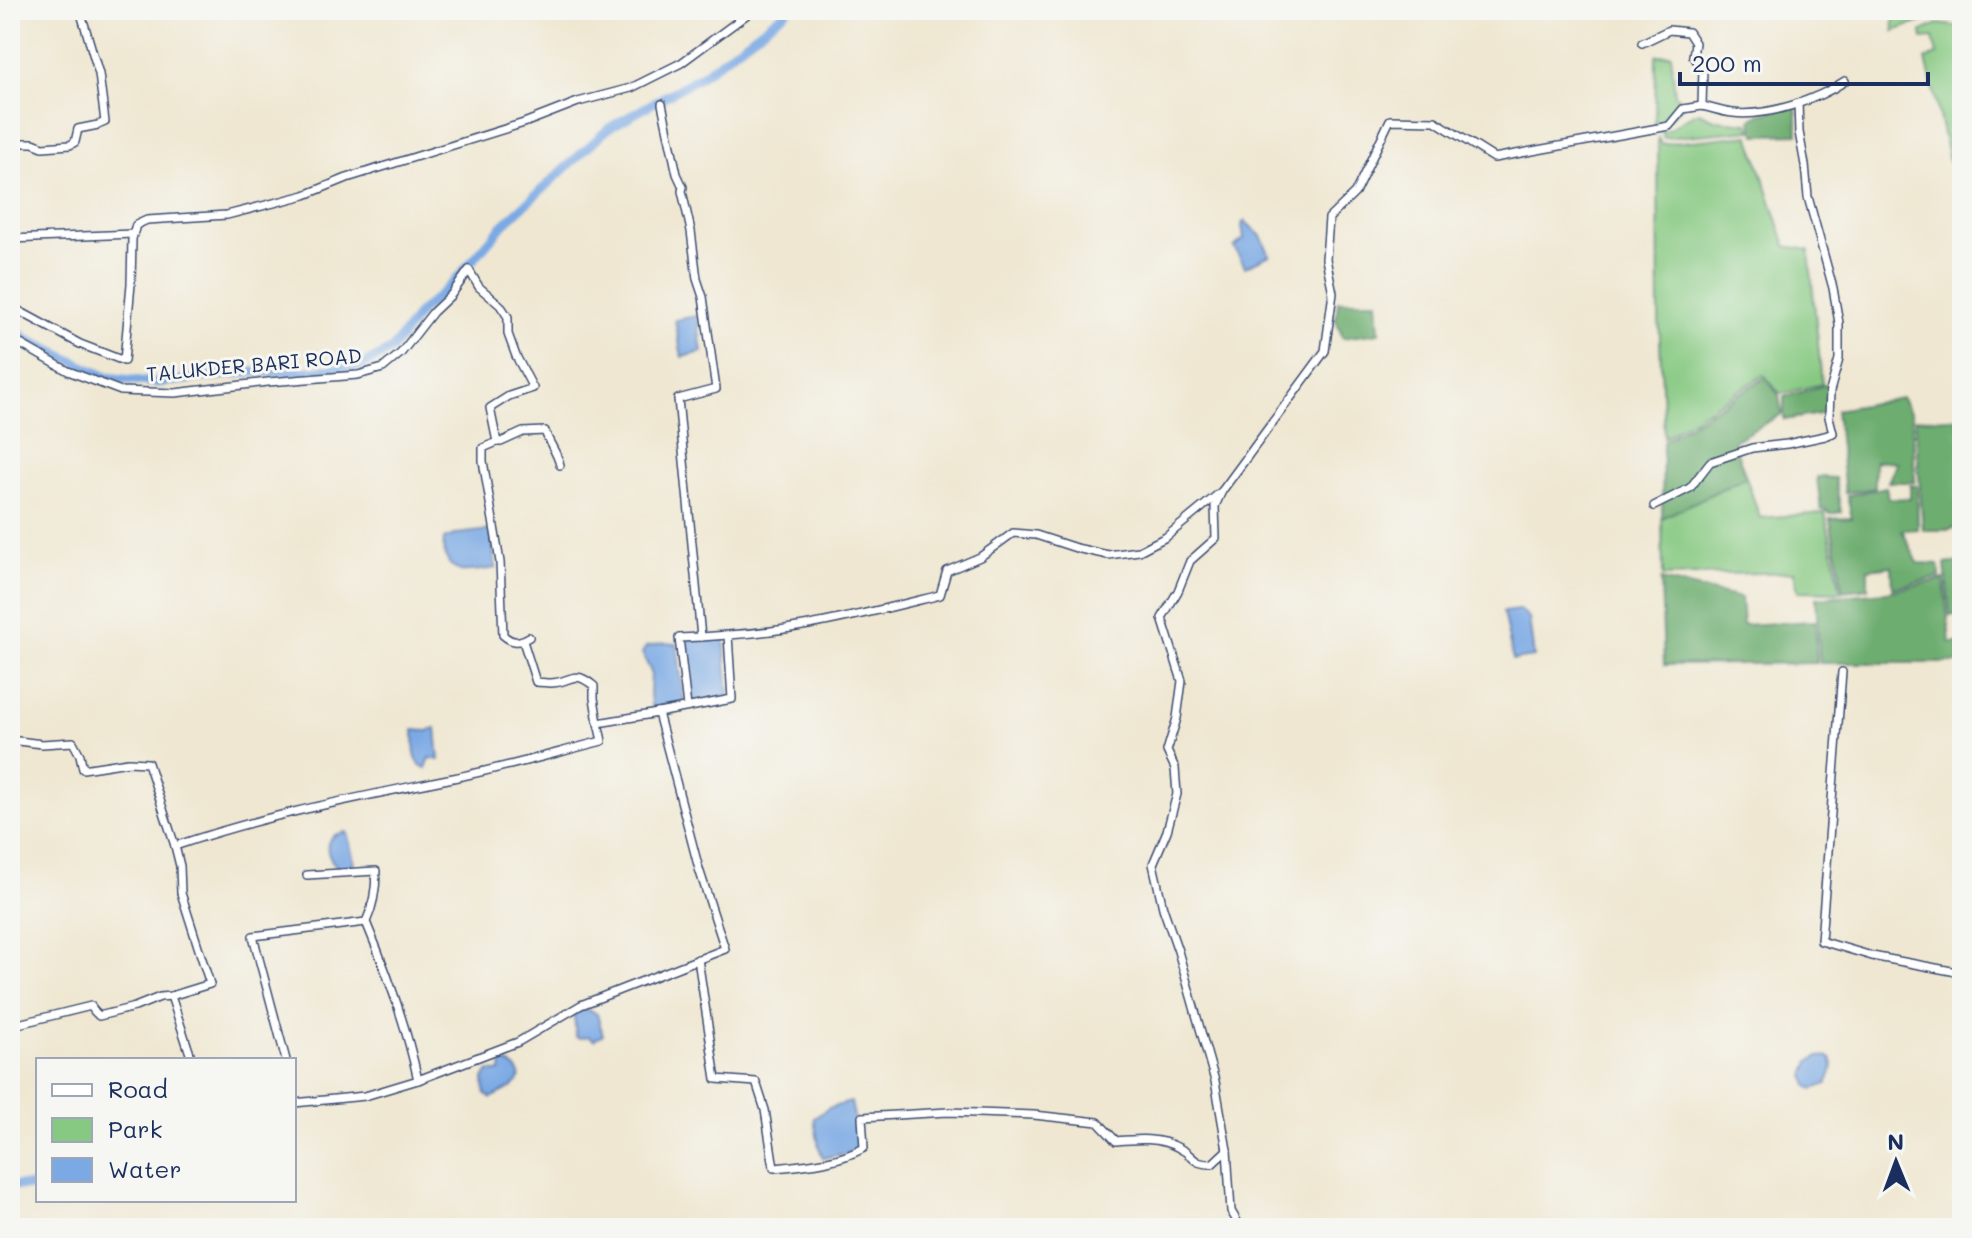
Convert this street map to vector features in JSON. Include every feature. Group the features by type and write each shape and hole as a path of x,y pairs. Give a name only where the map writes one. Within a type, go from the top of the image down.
{"street":[{"path":"10,143 33,143 43,147 70,145 75,142 78,129 105,122 99,74 80,10"},
{"path":"10,306 80,344 124,361 136,225 147,220 227,215 305,195 347,178 524,123 578,102 631,88 681,63 753,10"},
{"path":"1642,43 1669,30 1688,32 1695,43 1693,56 1703,68 1702,106"},
{"path":"1241,1228 1231,1211 1227,1150 1215,1081 1163,908 1153,864 1167,831 1177,794 1175,768 1167,751 1177,718 1182,681 1162,618 1178,591 1190,561 1216,538 1215,506 1222,491 1325,351 1333,293 1326,259 1329,218 1355,193 1390,120 1435,121 1494,158 1669,126 1683,109 1702,106 1744,114 1778,109 1829,92 1845,81"},
{"path":"1654,506 1690,488 1710,462 1752,448 1787,444 1833,433 1829,417 1830,391 1839,359 1839,323 1833,288 1808,197 1798,103"},
{"path":"662,104 677,174 683,187 716,389 678,399 701,637"},
{"path":"10,239 133,234"},
{"name":"TALUKDER BARI ROAD","path":"10,338 68,371 121,391 175,393 358,375 383,368 401,353 469,270 479,287 500,305 508,317 508,334 533,388 509,396 490,408 497,442"},
{"path":"175,846 258,820 469,775 602,741 594,686 584,678 571,677 550,683 536,682 526,639 509,640 503,635 500,562 483,448 523,432 545,431 560,465"},
{"path":"687,707 679,638 757,633 829,621 940,595 947,571 980,557 1013,533 1036,535 1108,555 1139,551 1166,537 1222,491"},
{"path":"598,723 732,699 728,635"},
{"path":"1842,672 1821,941 1872,956 1962,973"},
{"path":"296,1103 365,1096 418,1080 518,1042 581,1005 725,949 699,869 658,713"},
{"path":"10,740 42,744 73,742 83,769 128,762 148,763 175,846 180,866 181,893 210,984 99,1016 91,1006 10,1026"},
{"path":"307,875 376,871 376,885 366,922"},
{"path":"366,922 389,976 418,1080"},
{"path":"285,1058 253,936 366,922"},
{"path":"698,959 716,1079 756,1082 765,1110 774,1168 840,1158 864,1148 862,1117 948,1112 1034,1115 1098,1122 1116,1141 1160,1141 1180,1148 1200,1164 1212,1164 1227,1150"},
{"path":"171,996 191,1058"}],"green space":[{"path":"1893,10 1962,10 1962,17 1938,16 1894,31"},
{"path":"1938,24 1962,27 1962,179 1954,182 1926,59 1937,55 1933,38 1923,39 1922,31"},
{"path":"1671,54 1675,94 1684,105 1668,120 1655,125 1656,56"},
{"path":"1796,106 1798,134 1756,135 1751,120 1759,114"},
{"path":"1699,112 1717,120 1748,123 1752,130 1664,138 1661,130 1669,130"},
{"path":"1749,135 1786,246 1809,250 1822,384 1780,394 1764,375 1664,437 1659,315 1658,138 1662,144"},
{"path":"1338,301 1377,301 1379,333 1343,338 1336,321"},
{"path":"1766,377 1779,396 1782,414 1733,441 1746,477 1662,518 1663,441"},
{"path":"1828,384 1826,413 1784,420 1784,397"},
{"path":"1901,398 1912,415 1915,482 1888,482 1897,462 1875,461 1875,488 1845,493 1836,410"},
{"path":"1958,418 1962,440 1962,525 1949,530 1923,530 1915,419"},
{"path":"1746,477 1760,518 1825,513 1841,592 1798,591 1794,572 1663,576 1662,518"},
{"path":"1817,477 1835,478 1841,512 1830,514 1825,509 1821,510"},
{"path":"1910,485 1917,486 1918,529 1902,530 1918,563 1939,564 1940,577 1893,588 1892,566 1868,569 1868,588 1843,591 1830,519 1852,518 1847,496 1886,487 1888,498 1910,499"},
{"path":"1962,562 1962,613 1950,616 1945,564"},
{"path":"1944,579 1950,643 1962,643 1962,663 1820,663 1816,598 1887,592"},
{"path":"1661,580 1741,598 1743,625 1815,621 1817,663 1664,665"}],"water":[{"path":"1245,221 1261,236 1270,255 1245,267 1234,247 1244,239 1242,224"},
{"path":"697,316 702,352 682,357 675,320"},
{"path":"490,530 496,568 464,571 449,563 444,539 457,534"},
{"path":"1519,610 1529,618 1534,657 1513,660 1503,612"},
{"path":"724,637 729,697 691,703 683,640"},
{"path":"677,644 684,704 652,708 651,672 642,653 646,647"},
{"path":"436,728 439,760 430,758 426,768 416,757 414,730"},
{"path":"347,832 354,861 348,868 337,867 329,855 328,845 333,836"},
{"path":"586,1009 597,1014 603,1035 594,1040 588,1036 576,1037 574,1015"},
{"path":"1829,1057 1832,1070 1827,1084 1813,1089 1808,1086 1805,1076 1810,1061"},
{"path":"505,1062 515,1068 520,1078 512,1087 491,1098 485,1094 484,1079 489,1071 501,1071"},
{"path":"851,1102 860,1146 851,1152 823,1158 814,1118 829,1108"}],"waterway":[{"path":"10,326 29,340 107,377 157,383 253,372 359,367 392,349 420,312 454,282 503,225 609,128 701,76 788,10"},
{"path":"10,1185 36,1187"}]}
